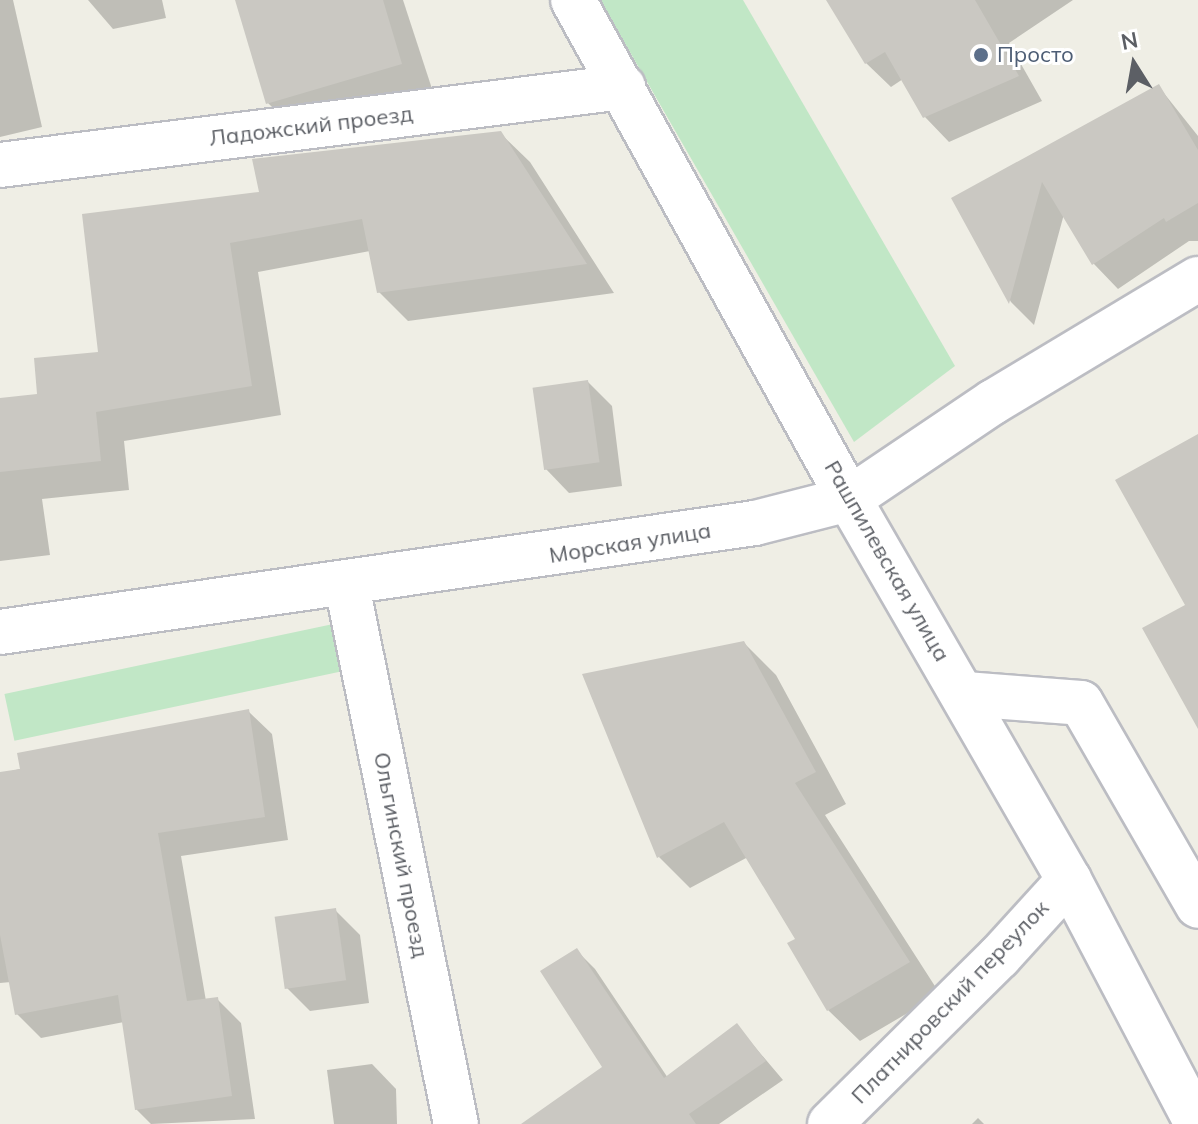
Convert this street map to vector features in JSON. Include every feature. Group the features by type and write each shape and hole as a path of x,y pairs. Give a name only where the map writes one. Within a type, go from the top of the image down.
{"street":[{"name":"Рашпилевская улица","path":"573,0 849,499 965,694 1069,880 1197,1124"},
{"name":"Ладожский проезд","path":"0,165 623,87"},
{"name":"Морская улица","path":"0,632 347,586 755,523 849,499 993,402 1198,279"},
{"name":"Ольгинский проезд","path":"347,586 456,1124"},
{"path":"965,694 1081,703 1198,906"},
{"name":"Платнировский переулок","path":"830,1124 999,957 1069,880"}],"green space":[{"path":"600,0 743,0 955,366 854,442"},
{"path":"338,623 348,670 14,741 4,694"}],"building":[{"path":"235,0 383,0 402,64 266,104"},
{"path":"826,0 975,0 1019,76 923,118 885,52 865,64"},
{"path":"1159,84 1198,150 1198,203 1166,222 1164,218 1092,265 1042,182 1009,304 951,198"},
{"path":"501,131 587,264 377,293 362,219 230,243 252,386 96,412 101,461 0,472 0,398 37,394 34,358 98,352 82,214 259,192 252,159"},
{"path":"588,380 600,462 544,470 533,388"},
{"path":"1198,434 1198,729 1142,628 1185,605 1115,480"},
{"path":"744,641 816,772 795,783 910,962 827,1011 787,943 795,939 724,822 657,858 582,674"},
{"path":"249,709 265,817 158,833 187,1001 218,997 232,1096 135,1110 118,995 15,1015 0,935 0,772 20,769 17,753"},
{"path":"336,908 346,980 285,989 275,917"},
{"path":"577,948 664,1078 737,1023 766,1061 689,1114 696,1124 521,1124 602,1067 540,971"}],"place":[{"name":"Просто","path":"981,55"}]}
